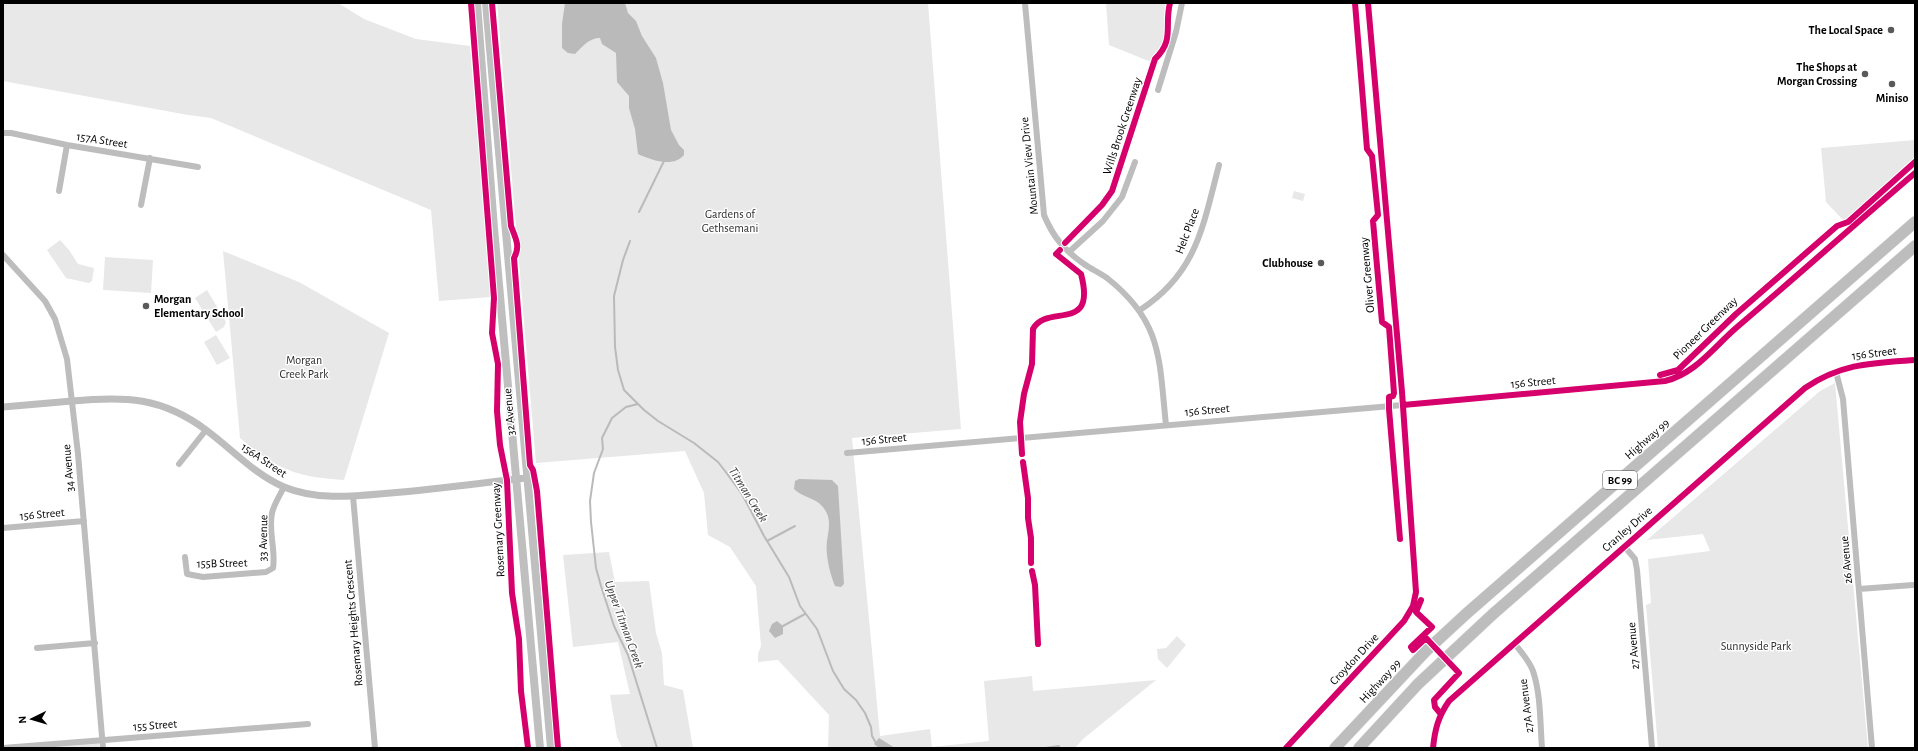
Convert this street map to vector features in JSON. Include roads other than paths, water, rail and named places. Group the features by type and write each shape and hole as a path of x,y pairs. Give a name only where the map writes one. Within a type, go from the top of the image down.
{"highway":[{"name":"Highway 99","path":"1335,748 1426,651 1466,614 1915,222"},
{"name":"BC 99","path":"1359,748 1418,684 1493,614 1915,246"}],"main road":[{"name":"32 Avenue","path":"477,3 491,193 540,748"},
{"name":"32 Avenue","path":"486,3 526,478 551,748"},
{"path":"536,698 542,708 546,748"}],"street":[{"name":"Mountain View Drive","path":"1025,3 1044,215 1052,233 1062,247 1083,264 1106,277 1130,298 1140,310 1155,340 1166,425"},
{"path":"1158,90 1176,32 1182,3"},
{"name":"Croydon Drive","path":"1286,748 1404,621 1413,606 1416,592 1403,405 1368,3"},
{"name":"157A Street","path":"3,133 11,133 67,145 198,167"},
{"path":"59,191 67,145"},
{"path":"141,205 150,158"},
{"path":"1069,252 1103,221 1122,197 1135,162"},
{"name":"Helc Place","path":"1140,310 1156,299 1172,284 1182,272 1192,254 1204,224 1219,165"},
{"name":"156 Street","path":"847,453 1403,405 1664,381 1678,378 1691,370 1726,337 1915,172"},
{"name":"34 Avenue","path":"3,255 35,288 45,301 55,319 66,359 72,401 84,521 103,748"},
{"name":"156 Street","path":"1836,372 1853,366 1915,360"},
{"name":"Cranley Drive","path":"1433,748 1435,726 1440,713 1449,701 1805,388 1836,372"},
{"name":"26 Avenue","path":"1836,372 1843,399 1872,748"},
{"name":"156A Street","path":"3,407 107,398 136,399 167,407 186,416 206,430 260,473 284,487 316,495 353,496 526,478"},
{"path":"179,464 206,430"},
{"name":"33 Avenue","path":"273,568 275,559 271,527 272,513 284,487"},
{"name":"Rosemary Heights Crescent","path":"353,496 375,748"},
{"name":"156 Street","path":"3,528 84,521"},
{"name":"27 Avenue","path":"1624,546 1635,559 1637,570 1652,748"},
{"name":"155B Street","path":"185,557 187,574 203,577 266,572 273,568"},
{"path":"1859,589 1913,584"},
{"path":"38,648 95,643"},
{"name":"27A Avenue","path":"1514,643 1526,658 1533,671 1537,687 1542,748"},
{"name":"155 Street","path":"3,748 308,724"}],"waterway":[{"path":"639,212 664,161"},
{"name":"Titman Creek","path":"630,241 623,260 614,296 615,347 618,370 624,390 644,410 658,421 694,443 718,462 742,494 764,536 789,577 800,606 817,629 833,671 844,689 856,700 865,713 871,727 872,736 876,743"},
{"name":"Upper Titman Creek","path":"638,404 626,407 612,418 602,438 603,449 594,473 590,501 591,522 596,568 601,586 614,626 628,655 657,748"},
{"path":"767,541 795,526"},
{"path":"783,626 805,614"},
{"name":"Titman Creek","path":"1045,748 1059,746"}],"place":[{"name":"The Local Space","path":"1891,30"},
{"name":"The Shops at Morgan Crossing","path":"1865,74"},
{"name":"Miniso","path":"1892,84"},
{"name":"Clubhouse","path":"1321,263"},
{"name":"Morgan Elementary School","path":"146,306"}],"park label":[{"name":"Gardens of Gethsemani","path":"730,221"},
{"name":"Morgan Creek Park","path":"304,367"},
{"name":"Sunnyside Park","path":"1756,646"}]}
